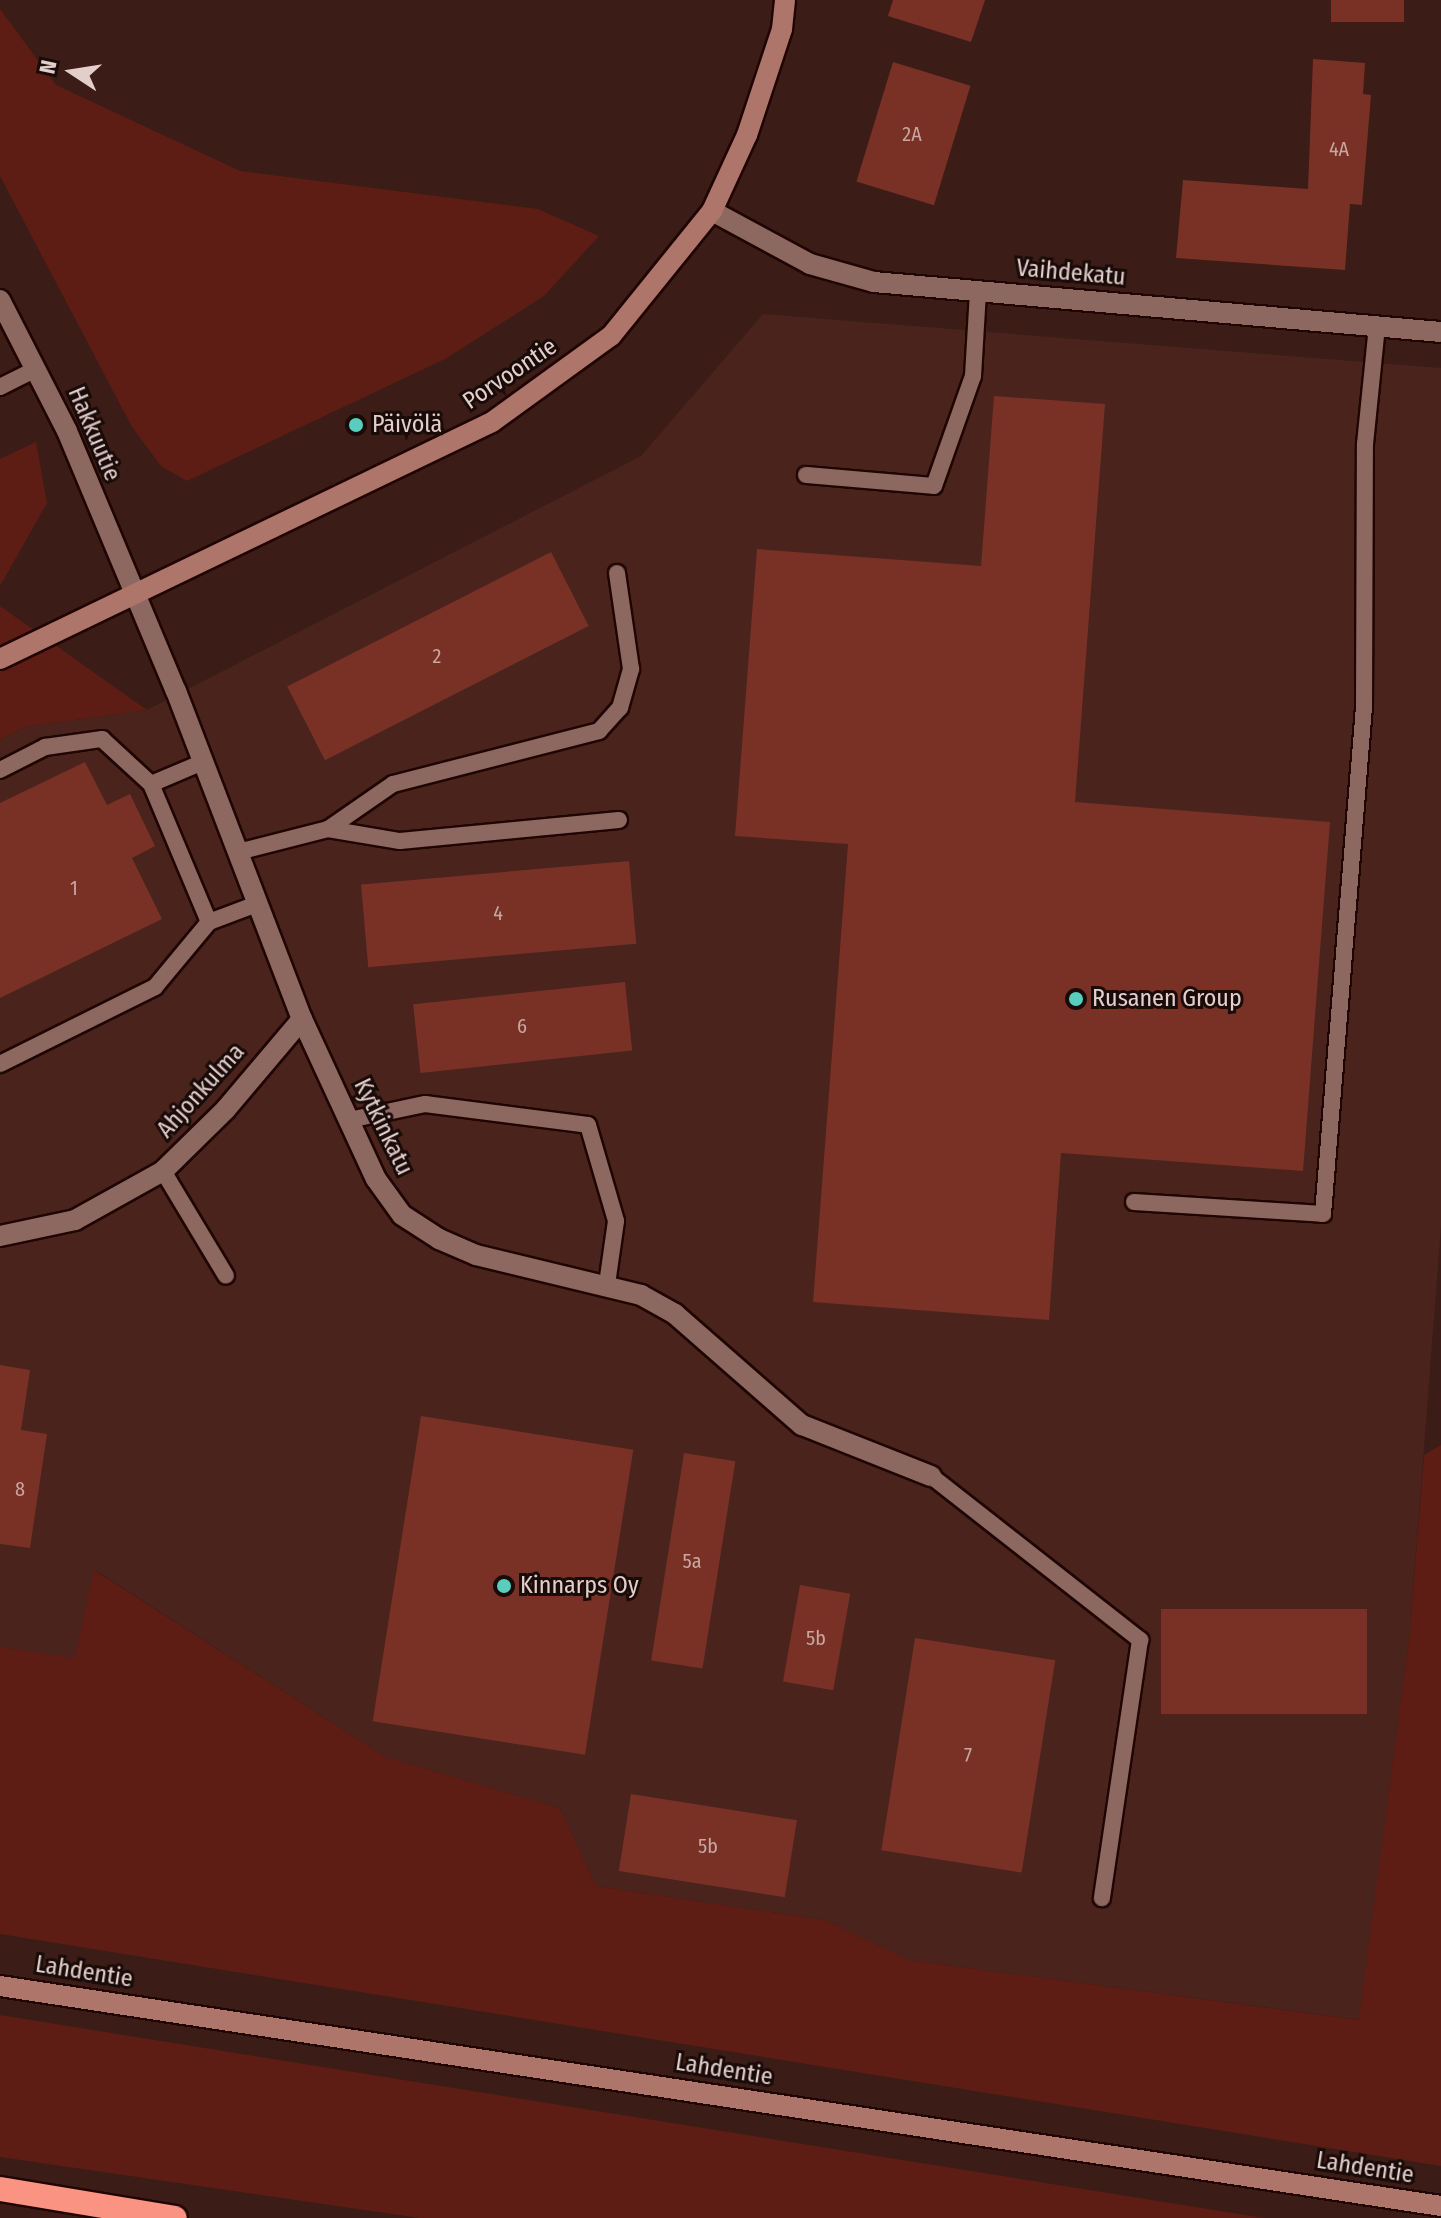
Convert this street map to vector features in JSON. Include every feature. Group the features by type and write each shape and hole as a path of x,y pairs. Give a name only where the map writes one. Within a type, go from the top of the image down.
{"highway":[{"path":"0,2189 175,2218"}],"main road":[{"name":"Porvoontie","path":"0,659 133,592 492,422 611,336 712,211 747,135 782,29 785,0"},
{"name":"Lahdentie","path":"0,1986 1441,2206"}],"street":[{"name":"Vaihdekatu","path":"712,211 845,277 1441,332"},
{"name":"Hakkuutie","path":"0,300 36,369 133,592"},
{"name":"Kytkinkatu","path":"133,592 203,762 302,1019 376,1179 402,1215 439,1239 476,1255 607,1284 675,1314 802,1425 931,1476"},
{"name":"Ahjonkulma","path":"0,1236 75,1220 163,1171 226,1109 302,1019"}],"lane":[{"path":"806,475 934,486 973,376 978,291"},
{"path":"1134,1202 1323,1214 1364,707 1365,444 1377,326"},
{"path":"0,387 36,369"},
{"path":"238,852 328,829 393,784 599,731 620,708 631,669 617,573"},
{"path":"0,770 45,747 102,739 151,784 209,922"},
{"path":"151,784 203,762"},
{"path":"328,829 400,841 619,820"},
{"path":"0,1064 155,987 209,922 257,904"},
{"path":"349,1120 425,1104 588,1125 616,1221 607,1284"},
{"path":"163,1171 226,1276"},
{"path":"931,1476 1140,1640 1102,1898"}],"shaded area":[{"path":"0,9 56,85 240,171 538,209 599,236 544,296 445,359 187,481 161,466 132,427 0,176"},
{"path":"763,314 1441,368 1441,1226 1410,1631 1360,2020 909,1960 825,1920 596,1886 560,1808 386,1757 95,1570 75,1659 0,1647 0,740 25,727 147,710 641,456"},
{"path":"36,442 47,503 0,586 0,459"},
{"path":"0,606 147,710 25,727 0,740"},
{"path":"1441,1445 1441,2166 0,1934 0,1647 75,1658 94,1570 386,1757 560,1808 596,1886 825,1920 909,1960 1359,2020 1410,1631 1424,1455"},
{"path":"0,2015 1264,2218 420,2218 0,2157"}],"building":[{"path":"893,0 985,0 971,42 888,16"},
{"path":"1331,0 1404,0 1404,22 1331,22"},
{"path":"1313,59 1365,63 1363,94 1371,95 1362,205 1350,204 1345,270 1176,258 1183,180 1308,189"},
{"path":"893,62 970,86 934,205 856,182"},
{"name":"Rusanen Group","path":"994,396 1105,404 1075,802 1330,822 1303,1171 1061,1153 1049,1320 813,1302 848,844 735,836 757,549 981,566"},
{"path":"551,552 589,626 325,760 287,686"},
{"path":"85,762 107,805 130,794 155,846 132,858 162,919 0,998 0,803"},
{"path":"629,861 636,944 368,967 361,884"},
{"path":"625,982 632,1051 420,1073 413,1004"},
{"path":"0,1365 30,1370 21,1430 47,1434 30,1548 0,1544"},
{"name":"Kinnarps Oy","path":"421,1416 633,1450 585,1755 373,1721"},
{"path":"684,1453 735,1461 703,1669 651,1660"},
{"path":"800,1585 850,1594 833,1690 783,1682"},
{"path":"1161,1609 1367,1609 1367,1714 1161,1714"},
{"path":"915,1638 1055,1660 1022,1873 881,1850"},
{"path":"631,1794 797,1820 785,1897 619,1871"}],"place":[{"name":"Päivölä","path":"356,425"},
{"name":"Rusanen Group","path":"1076,999"},
{"name":"Kinnarps Oy","path":"504,1586"}]}
